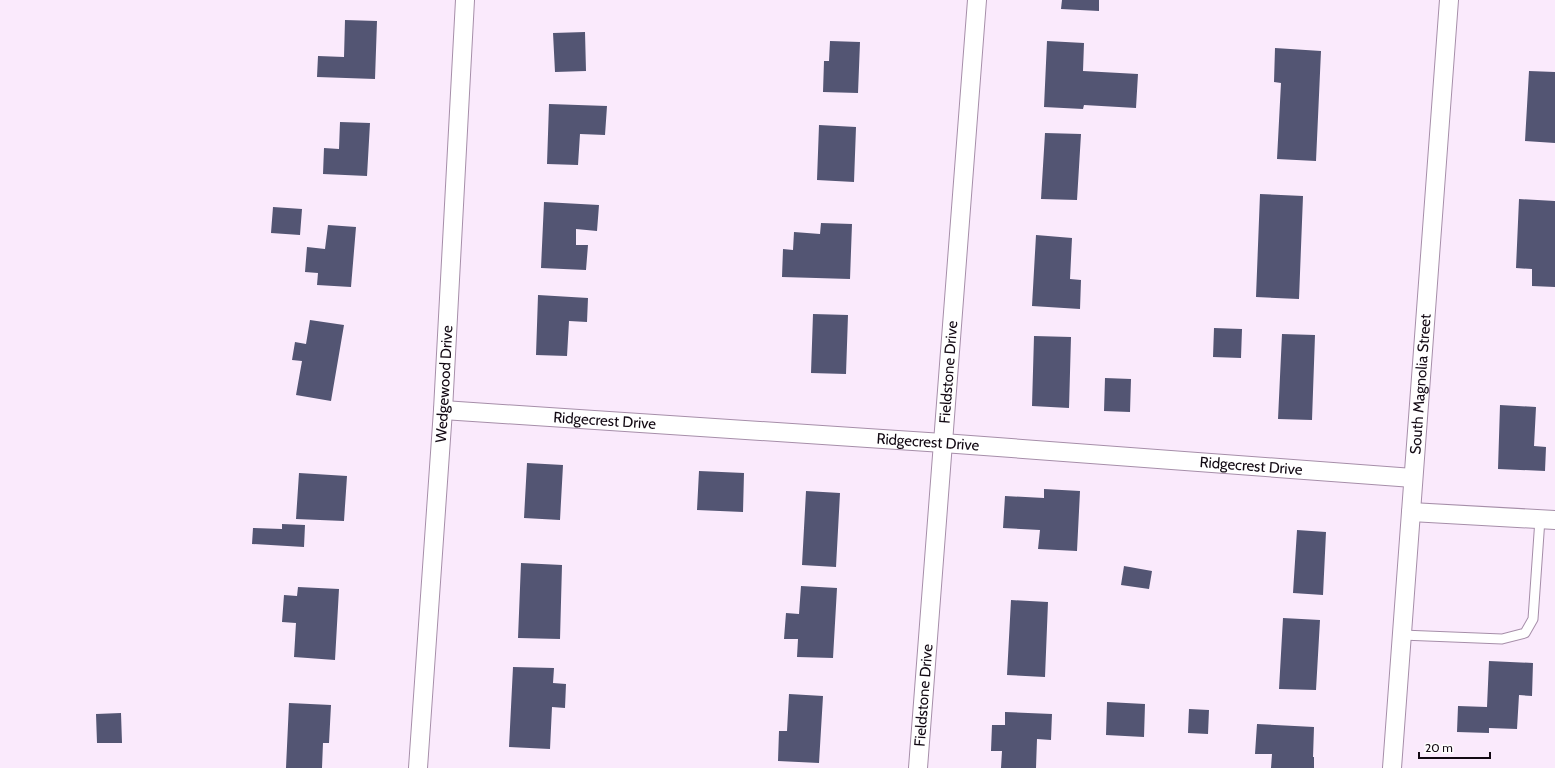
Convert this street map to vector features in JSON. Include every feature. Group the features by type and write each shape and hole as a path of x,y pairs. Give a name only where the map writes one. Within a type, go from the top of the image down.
{"street":[{"name":"Wedgewood Drive","path":"418,768 442,410 465,0"},
{"name":"Fieldstone Drive","path":"918,768 977,0"},
{"name":"South Magnolia Street","path":"1392,768 1449,0"},
{"name":"Ridgecrest Drive","path":"442,410 943,443 1413,478"},
{"path":"1411,512 1547,520"}],"lane":[{"path":"1402,635 1502,640 1526,633 1533,619 1547,520"}],"building":[{"path":"1062,0 1099,0 1099,11 1061,9"},
{"path":"345,20 377,21 375,79 317,77 318,56 344,57"},
{"path":"585,32 586,71 555,72 553,33"},
{"path":"830,41 860,42 858,93 823,92 824,61 829,61"},
{"path":"1047,41 1084,43 1083,71 1138,74 1136,108 1084,105 1083,109 1044,107"},
{"path":"1275,48 1321,51 1316,161 1277,159 1281,83 1274,82"},
{"path":"1529,71 1555,72 1555,143 1525,141"},
{"path":"549,104 607,106 605,135 580,134 578,165 547,164"},
{"path":"340,122 370,123 367,176 323,174 324,148 339,149"},
{"path":"819,125 856,127 854,182 817,180"},
{"path":"1045,133 1081,134 1077,200 1041,199"},
{"path":"1260,194 1303,196 1299,299 1256,297"},
{"path":"1519,199 1555,201 1555,287 1532,286 1532,269 1516,268"},
{"path":"544,202 599,205 597,231 576,229 576,245 588,245 586,270 541,268"},
{"path":"273,207 302,209 300,235 271,233"},
{"path":"821,223 852,224 850,279 782,277 783,249 793,250 794,232 820,234"},
{"path":"328,225 356,227 351,287 317,285 318,273 305,272 307,247 325,249"},
{"path":"1036,235 1072,238 1070,279 1081,280 1080,309 1032,306"},
{"path":"538,295 588,298 587,322 569,321 567,356 536,355"},
{"path":"813,314 848,315 846,374 811,373"},
{"path":"310,320 344,325 331,401 296,395 302,361 292,360 295,342 306,344"},
{"path":"1214,328 1242,329 1241,358 1213,357"},
{"path":"1282,334 1315,335 1312,420 1278,419"},
{"path":"1034,336 1071,337 1069,408 1032,406"},
{"path":"1105,378 1131,379 1130,412 1104,411"},
{"path":"1500,405 1536,407 1534,446 1546,447 1545,471 1498,469"},
{"path":"527,463 563,465 560,520 524,518"},
{"path":"699,471 744,473 743,512 697,510"},
{"path":"299,473 347,476 344,521 296,519"},
{"path":"1044,489 1080,491 1077,551 1038,549 1040,530 1003,528 1005,496 1044,498"},
{"path":"806,491 840,493 836,567 802,565"},
{"path":"282,524 305,525 304,547 252,544 253,528 282,529"},
{"path":"1297,530 1326,532 1323,595 1293,593"},
{"path":"521,563 562,565 560,639 518,638"},
{"path":"1124,566 1152,571 1149,589 1121,585"},
{"path":"801,586 837,588 833,658 797,657 798,639 784,639 786,613 799,614"},
{"path":"298,587 339,589 335,660 294,657 296,623 282,622 284,595 297,596"},
{"path":"1011,600 1048,602 1045,677 1007,675"},
{"path":"1283,618 1320,620 1316,690 1279,689"},
{"path":"1489,661 1533,663 1532,696 1519,695 1517,729 1489,728 1489,733 1457,732 1458,706 1487,707"},
{"path":"513,667 554,668 553,683 566,684 565,708 552,707 550,749 509,747"},
{"path":"789,694 823,696 819,763 778,761 779,731 787,731"},
{"path":"1107,702 1145,704 1144,737 1106,735"},
{"path":"289,703 331,705 329,743 323,743 322,768 286,768"},
{"path":"1189,709 1209,710 1208,734 1188,733"},
{"path":"1005,712 1052,714 1051,740 1037,739 1036,768 1001,768 1002,751 991,751 992,725 1005,725"},
{"path":"121,713 122,743 97,743 96,714"},
{"path":"1257,724 1314,727 1314,768 1271,768 1272,754 1255,754"}]}
